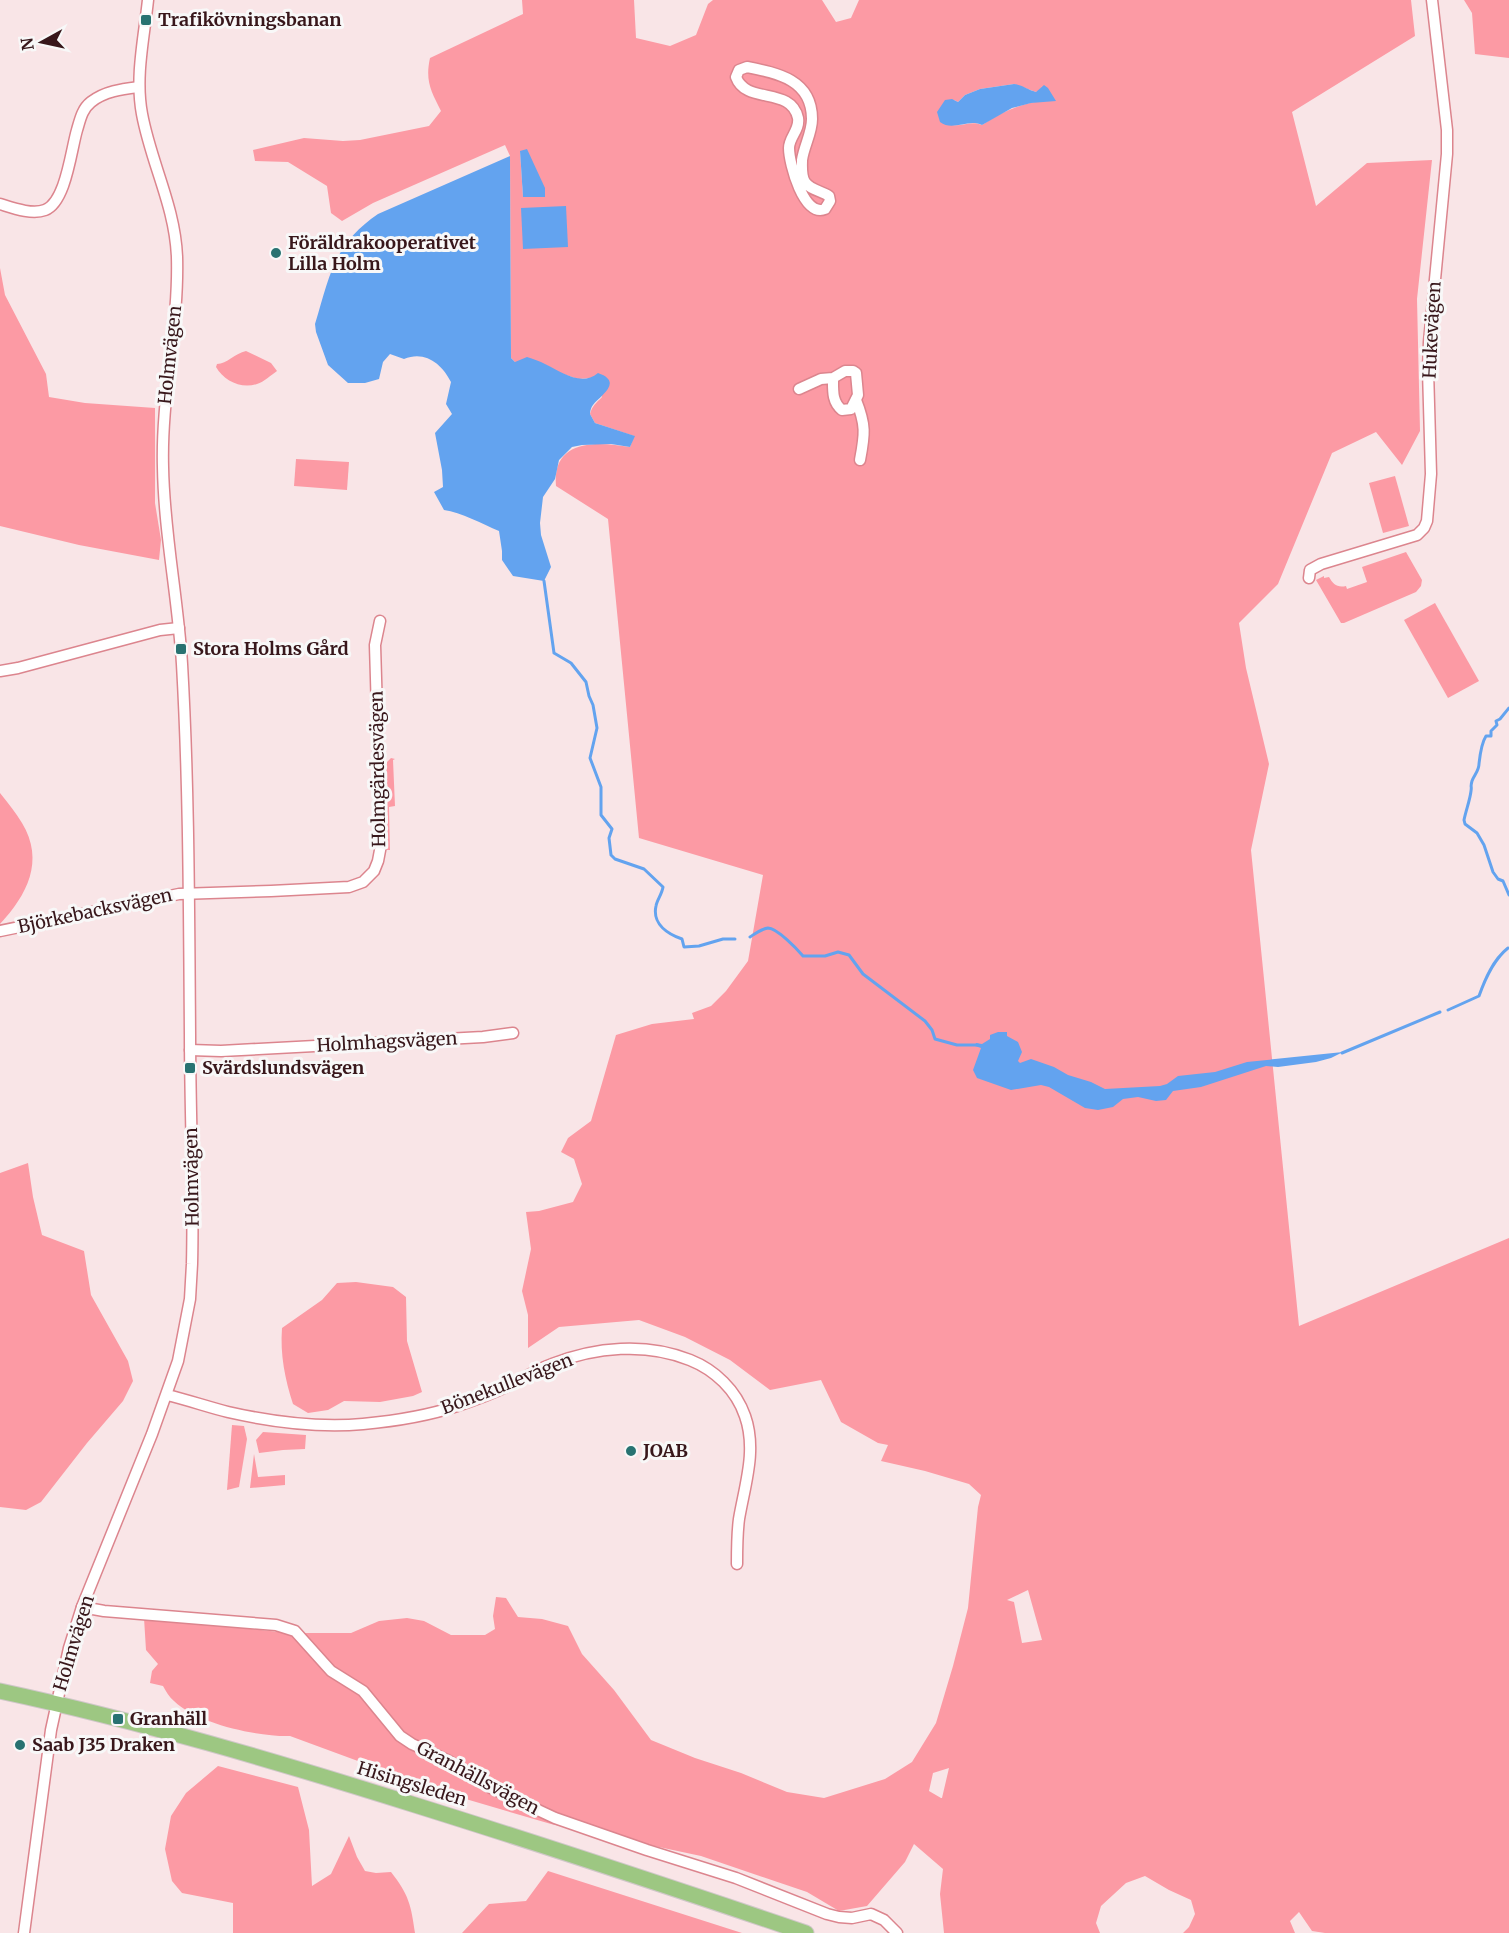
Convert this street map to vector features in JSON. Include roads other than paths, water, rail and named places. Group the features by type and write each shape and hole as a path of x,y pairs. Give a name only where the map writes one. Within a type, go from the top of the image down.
{"highway":[{"name":"Hisingsleden","path":"0,1691 56,1703 355,1786 567,1853 806,1933"}],"street":[{"name":"Holmvägen","path":"24,1933 56,1703 73,1633 167,1395 183,1340 191,1287 193,1221 189,895 179,628 167,527 163,462 165,412 177,292 176,244 171,210 144,125 140,87 148,0"},
{"name":"Hukevägen","path":"1309,579 1311,570 1321,564 1417,535 1427,521 1431,474 1429,342 1447,154 1447,130 1432,0"},
{"path":"741,68 758,69 790,79 801,87 809,99 812,118 803,152 804,182 810,188 829,196 830,201 821,211 812,208 799,186 791,161 789,146 798,127 797,115 788,102 759,95 744,88 736,77 741,68"},
{"path":"0,204 34,212 51,207 61,193 84,110 90,103 108,92 140,87"},
{"path":"799,389 821,379 832,378 845,371 853,371 856,373 858,395 851,409 843,410 836,405 832,378"},
{"path":"856,400 865,431 860,460"},
{"name":"Holmgärdesvägen","path":"189,895 341,888 363,882 374,871 379,857 382,834 375,645 380,621"},
{"path":"0,671 18,669 160,630 179,628"},
{"name":"Björkebacksvägen","path":"0,931 179,894 189,895"},
{"name":"Holmhagsvägen","path":"190,1050 221,1051 483,1037 513,1033"},
{"name":"Bönekullevägen","path":"167,1395 229,1412 276,1421 324,1425 363,1424 405,1419 454,1407 510,1385 554,1363 587,1353 625,1348 653,1350 682,1356 706,1367 718,1377 736,1397 746,1418 751,1455 739,1520 737,1564"},
{"name":"Granhällsvägen","path":"82,1607 289,1628 300,1635 331,1671 363,1691 400,1736 449,1761 491,1788 555,1818 736,1878 827,1914 852,1918 871,1914 878,1916 897,1933"}],"water":[{"path":"1014,84 1036,92 1044,85 1056,101 1031,103 1012,108 982,125 971,123 950,126 940,122 937,112 945,100 952,99 958,102 965,95 980,89"},
{"path":"527,149 545,188 545,197 523,197 520,151"},
{"path":"510,156 511,358 515,362 527,357 571,377 585,379 598,373 606,377 610,385 592,406 590,414 595,423 635,436 630,447 611,444 582,445 572,447 559,460 555,479 543,497 541,535 551,567 544,581 513,576 502,560 499,531 444,510 434,492 443,487 435,433 452,414 446,404 451,382 438,364 419,356 404,359 390,354 383,362 379,379 365,383 348,383 328,365 315,324 335,262 351,237 363,226 378,214"},
{"path":"566,206 568,247 523,249 521,208"},
{"path":"1007,1032 1007,1036 1018,1042 1022,1052 1018,1061 1020,1063 1031,1059 1105,1089 1160,1086 1178,1076 1215,1072 1247,1062 1343,1052 1316,1062 1278,1067 1266,1066 1201,1087 1173,1091 1166,1100 1156,1101 1138,1097 1123,1099 1113,1107 1098,1110 1085,1108 1049,1087 1041,1085 1011,1090 977,1078 973,1070 981,1048 975,1046 976,1043 982,1044 990,1039 990,1035"}],"waterway":[{"path":"544,581 554,653 571,663 586,682 593,705 597,728 590,758 601,787 601,815 612,829 609,838 611,855 615,859 644,869 663,887 656,906 656,918 662,927 682,939 684,947 699,946 723,939 735,939"},
{"path":"1509,708 1496,721 1497,725 1491,731 1491,736 1486,736 1483,742 1464,820 1465,824 1477,833 1484,845 1493,872 1498,879 1503,881 1509,895"},
{"path":"750,937 768,928 781,935 803,956 825,956 838,952 849,955 863,974 925,1021 935,1039 957,1045 978,1045"},
{"path":"1448,1010 1479,996 1494,964 1508,948"},
{"path":"1342,1053 1440,1012"}],"place":[{"name":"Trafikövningsbanan","path":"146,20"},
{"name":"Föräldrakooperativet Lilla Holm","path":"276,253"},
{"name":"Stora Holms Gård","path":"181,649"},
{"name":"Svärdslundsvägen","path":"190,1068"},
{"name":"JOAB","path":"631,1451"},
{"name":"Granhäll","path":"118,1719"},
{"name":"Saab J35 Draken","path":"20,1745"}]}
